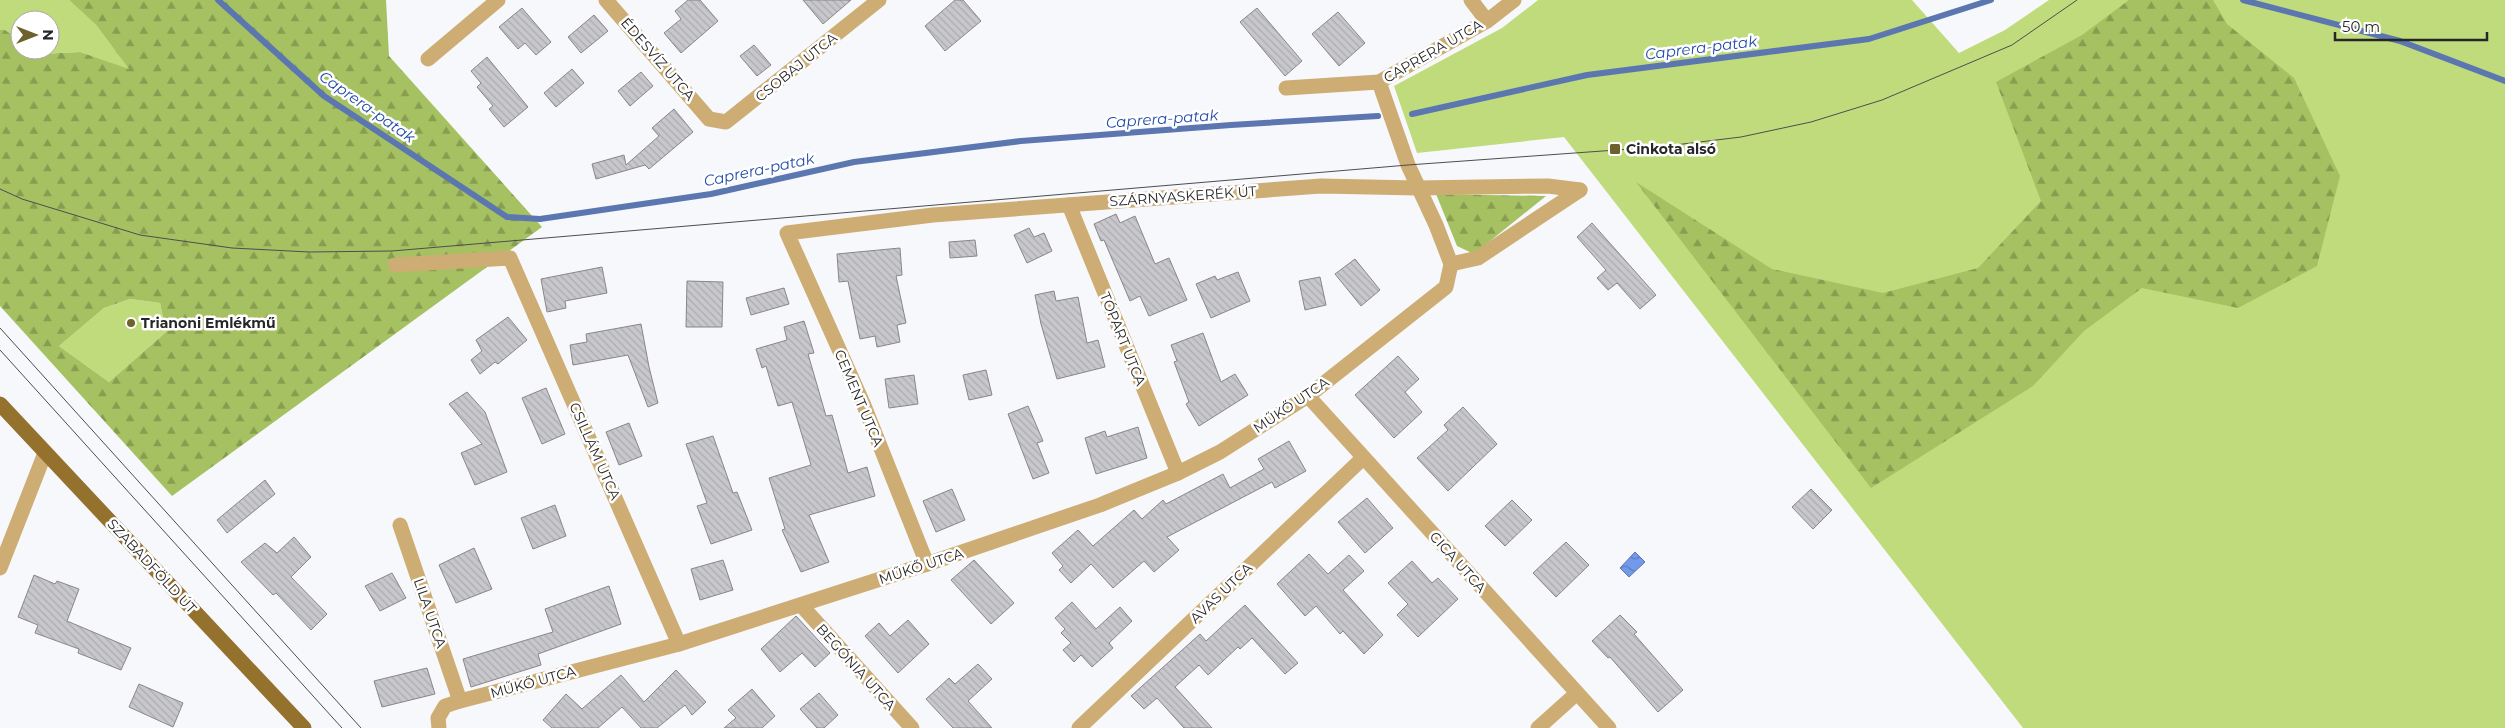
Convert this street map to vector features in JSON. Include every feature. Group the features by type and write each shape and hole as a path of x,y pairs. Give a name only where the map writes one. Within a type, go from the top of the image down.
{"main road":[{"name":"SZABADFÖLD ÚT","path":"0,404 304,728"}],"street":[{"path":"428,59 498,0"},
{"name":"ÉDESVÍZ UTCA","path":"606,0 709,119"},
{"path":"1471,0 1488,20"},
{"name":"CAPRERA UTCA","path":"1286,88 1379,82 1488,20 1514,0"},
{"name":"CSOBAJ UTCA","path":"709,119 726,122 872,2"},
{"path":"1379,82 1417,188 1436,225 1451,264"},
{"name":"SZÁRNYASKERÉK ÚT","path":"787,233 933,215 1321,186 1417,188 1548,186 1580,190 1478,258 1451,264"},
{"name":"TÓPART UTCA","path":"1068,205 1178,473"},
{"name":"CEMENT UTCA","path":"787,233 863,403 927,564"},
{"name":"CSILLÁM UTCA","path":"395,265 510,258 680,644"},
{"name":"MŰKŐ UTCA","path":"438,723 445,706 680,644 927,564 1100,505 1178,473 1220,452 1308,396 1446,287 1451,264"},
{"name":"CICA UTCA","path":"1308,396 1608,728"},
{"path":"0,568 46,454"},
{"name":"AVAS UTCA","path":"1079,728 1363,458"},
{"name":"LILA UTCA","path":"400,525 460,701"},
{"name":"BEGÓNIA UTCA","path":"801,605 912,728"},
{"path":"1538,728 1577,694"}],"green space":[{"path":"0,0 69,0 96,25 130,70 80,52 60,53 60,10 10,10 10,33 5,30 0,30"},
{"path":"69,0 386,0 389,56 542,227 172,496 0,306 0,30 5,30 10,33 10,60 60,60 60,53 80,52 129,69 96,25","holes":["130,299 160,303 166,332 109,382 59,346 104,308"]},
{"path":"1538,0 1912,0 1959,53 2005,30 2049,0 2505,0 2505,728 2023,728 1564,137 1417,153 1394,86 1502,28"},
{"path":"2129,0 2213,0 2227,24 2294,78 2340,176 2317,266 2238,308 2142,288 2084,331 2033,386 1871,488 1636,182 1772,269 1883,293 1978,268 2041,201 1996,82 2082,35"},
{"path":"1436,194 1546,196 1474,254 1457,246"},
{"path":"130,299 160,303 166,332 109,382 59,346 104,308"}],"water":[{"path":"1635,552 1645,562 1629,577 1620,568"}],"building":[{"path":"688,0 700,0 718,21 681,53 664,33 681,19 675,11"},
{"path":"803,0 851,0 823,24"},
{"path":"955,0 963,0 981,21 945,51 925,26"},
{"path":"522,8 551,42 536,55 525,43 518,49 499,27"},
{"path":"1257,8 1302,61 1285,76 1240,22"},
{"path":"1338,12 1365,43 1339,66 1312,34"},
{"path":"594,15 608,31 581,53 568,37"},
{"path":"754,45 771,65 757,76 740,56"},
{"path":"487,57 528,107 504,127 489,109 493,106 477,87 481,83 471,71"},
{"path":"572,69 584,83 556,107 544,93"},
{"path":"641,72 653,86 630,106 618,91"},
{"path":"674,109 693,132 649,169 645,165 596,179 592,164 624,155 626,165 659,136 652,128"},
{"path":"1116,214 1120,223 1135,216 1155,264 1169,258 1187,300 1149,316 1140,296 1130,301 1104,240 1101,241 1094,224"},
{"path":"1592,223 1656,295 1640,309 1617,283 1608,290 1597,278 1606,270 1577,237"},
{"path":"1029,228 1034,237 1044,233 1052,251 1027,263 1014,235"},
{"path":"975,240 977,256 950,258 949,242"},
{"path":"900,248 902,275 896,276 906,323 897,325 900,342 877,347 875,336 860,339 848,281 839,282 837,254"},
{"path":"1355,259 1380,290 1361,306 1335,274"},
{"path":"602,267 607,293 565,301 566,308 547,312 541,279"},
{"path":"1238,272 1250,301 1211,318 1196,284 1215,276 1217,280"},
{"path":"1320,277 1326,305 1305,310 1299,281"},
{"path":"687,281 723,282 722,327 686,327"},
{"path":"784,288 789,304 751,315 746,298"},
{"path":"1054,291 1056,301 1078,297 1087,343 1098,340 1105,367 1057,379 1041,324 1035,295"},
{"path":"508,317 527,340 498,364 495,362 480,374 471,360 482,351 476,340"},
{"path":"804,321 814,353 808,354 826,416 832,415 848,473 867,467 875,496 809,515 829,562 801,572 782,530 785,529 769,478 811,465 792,402 778,406 766,366 762,368 756,349 787,340 784,327"},
{"path":"641,324 658,403 648,407 628,355 573,365 570,345 587,342 586,334"},
{"path":"1203,333 1221,382 1235,374 1248,395 1199,426 1186,404 1189,402 1174,362 1177,361 1171,345"},
{"path":"1398,356 1419,379 1405,392 1422,412 1394,438 1355,395"},
{"path":"986,370 992,395 969,400 963,375"},
{"path":"914,375 918,404 889,408 885,379"},
{"path":"546,388 565,434 542,444 522,398"},
{"path":"467,392 485,412 507,472 475,485 461,453 482,444 449,404"},
{"path":"1028,406 1043,441 1037,443 1049,473 1033,479 1008,414"},
{"path":"1463,407 1497,444 1448,491 1417,458 1448,430 1444,425"},
{"path":"629,423 642,456 619,465 606,432"},
{"path":"1138,427 1147,458 1096,474 1085,438 1105,431 1107,437"},
{"path":"713,436 733,493 737,492 752,530 711,544 697,506 707,503 686,444"},
{"path":"1289,441 1306,471 1275,488 1272,482 1167,537 1179,550 1154,572 1144,561 1113,588 1091,564 1071,583 1059,570 1063,566 1052,553 1078,530 1093,546 1134,510 1142,519 1163,500 1166,504 1223,474 1230,488 1264,469 1258,459"},
{"path":"265,480 275,494 227,533 217,520"},
{"path":"952,489 965,520 936,532 923,501"},
{"path":"1811,489 1832,510 1813,529 1792,507"},
{"path":"1367,498 1393,528 1365,553 1338,522"},
{"path":"1512,500 1532,520 1505,546 1485,526"},
{"path":"555,505 566,536 533,549 521,518"},
{"path":"294,537 311,557 291,577 327,614 311,630 276,593 273,595 241,562 265,543 277,553"},
{"path":"1566,542 1589,565 1556,597 1533,573"},
{"path":"474,548 492,589 456,603 439,565"},
{"path":"1309,554 1328,574 1349,555 1364,571 1343,590 1383,635 1364,654 1343,631 1340,634 1316,606 1305,616 1277,584"},
{"path":"723,560 733,590 700,600 691,569"},
{"path":"974,560 1014,603 991,624 951,580"},
{"path":"1412,561 1432,583 1438,578 1458,599 1418,637 1397,615 1408,604 1388,583"},
{"path":"392,573 406,598 380,611 365,586"},
{"path":"34,575 55,584 57,581 79,589 67,621 131,648 121,670 78,653 79,649 35,633 38,625 18,617"},
{"path":"609,586 621,624 538,654 541,665 471,687 463,659 553,632 545,609"},
{"path":"1072,602 1096,629 1120,607 1132,621 1109,643 1113,648 1092,667 1081,655 1074,662 1063,650 1071,643 1061,633 1065,629 1055,618"},
{"path":"1245,605 1298,663 1285,674 1252,638 1240,649 1238,647 1208,675 1199,665 1175,687 1212,728 1184,728 1157,698 1144,709 1131,696 1200,634 1206,641"},
{"path":"1620,615 1637,632 1634,634 1683,690 1658,712 1610,657 1608,658 1592,641"},
{"path":"796,616 830,653 815,667 802,653 780,672 761,649"},
{"path":"908,620 929,644 898,673 865,636 879,623 890,636"},
{"path":"978,664 992,679 968,701 992,728 953,728 926,699 949,678 955,684"},
{"path":"427,668 435,694 382,707 374,681"},
{"path":"676,670 706,702 692,715 685,705 657,728 641,728 622,707 598,728 552,728 543,720 566,694 582,709 621,675 644,702"},
{"path":"139,684 183,703 173,727 129,707"},
{"path":"752,689 775,716 762,728 724,728 736,718 728,710"},
{"path":"819,693 838,715 824,728 817,728 800,709"}],"waterway":[{"name":"Caprera-patak","path":"218,0 324,96 507,217 540,219 711,194 854,162 1021,141 1378,116"},
{"name":"Caprera-patak","path":"1412,114 1587,75 1869,39 1991,0"},
{"name":"Caprera-patak","path":"2243,0 2400,41 2505,81"}],"tram line":[{"path":"0,189 22,199 140,235 232,248 309,252 392,251 1408,165 1658,147 1741,137 1811,122 1882,100 2012,45 2077,0"},
{"path":"0,328 361,728"},
{"path":"0,350 342,728"}],"place":[{"name":"Cinkota alsó","path":"1615,149"},
{"name":"Trianoni Emlékmű","path":"131,323"}]}
